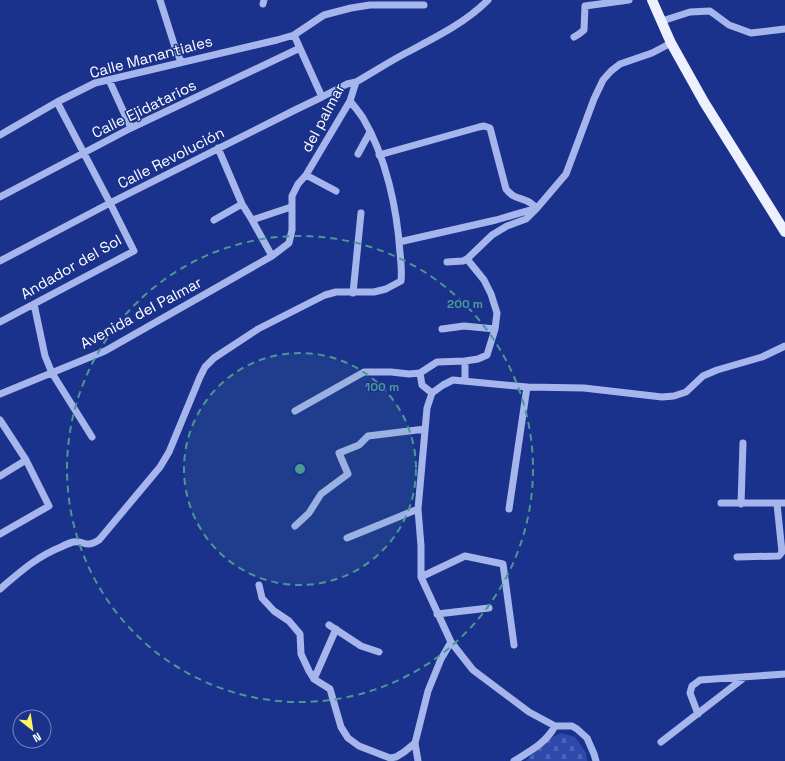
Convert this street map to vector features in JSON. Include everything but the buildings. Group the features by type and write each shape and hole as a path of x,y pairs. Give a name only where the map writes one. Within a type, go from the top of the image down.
{"main road":[{"path":"652,0 671,43 704,102 785,232"}],"street":[{"path":"160,0 181,62"},
{"path":"351,8 352,0"},
{"name":"del palmar","path":"288,243 292,230 292,196 350,101 356,82 452,28 475,13 488,0"},
{"path":"574,37 584,30 584,6 629,0"},
{"path":"322,97 294,35 324,15 351,8 370,5 424,4"},
{"path":"662,21 690,12 710,10 729,25 751,33 785,29"},
{"name":"Calle Manantiales","path":"0,135 56,102 95,83 294,35"},
{"path":"447,262 463,261 492,235 507,226 526,219 566,174 594,99 603,80 620,64 652,53 671,43"},
{"name":"Calle Ejidatarios","path":"0,197 131,128 300,48"},
{"path":"109,80 131,128"},
{"name":"Calle Revolución","path":"0,261 218,148 347,84 356,82"},
{"path":"0,590 35,560 47,552 74,542 85,545 92,544 99,540 160,467 169,452 200,377 205,367 214,358 258,329 325,295 336,292 374,292 401,281 399,242 392,196 370,132 362,117 350,101"},
{"path":"56,102 110,203"},
{"path":"379,155 479,127 484,126 490,128 506,189 517,198 529,202 537,208"},
{"path":"358,154 370,132"},
{"path":"218,148 242,204 272,256"},
{"path":"306,175 336,190"},
{"name":"Andador del Sol","path":"0,322 134,251 110,203"},
{"path":"214,220 242,204"},
{"path":"252,220 291,207"},
{"path":"399,242 496,220 537,208"},
{"path":"353,293 362,213"},
{"name":"Avenida del Palmar","path":"0,394 105,350 272,256 288,243"},
{"path":"295,411 364,372 408,374 420,373 437,362 465,361 478,359 487,355 495,329 497,313 491,294 484,280 466,259"},
{"path":"34,304 45,356 52,373 92,437"},
{"path":"442,330 464,326 495,329"},
{"path":"596,761 586,738 577,728 572,726 554,726 528,712 472,670 451,642 437,614 421,577 421,546 418,509 427,408 432,393 453,380 527,387 584,388 662,397 674,396 686,392 702,376 762,357 785,346"},
{"path":"465,361 465,381"},
{"path":"420,373 422,385 432,393"},
{"path":"509,509 527,387"},
{"path":"0,420 26,460 49,506 0,534"},
{"path":"295,526 309,513 321,494 348,474 339,453 358,445 368,436 425,429"},
{"path":"741,504 743,443"},
{"path":"0,476 26,460"},
{"path":"721,503 785,503"},
{"path":"737,557 779,556 782,552 777,504"},
{"path":"347,538 418,509"},
{"path":"421,577 465,556 503,564 514,645"},
{"path":"259,585 262,598 274,611 289,621 300,634 301,654 314,678 330,689 341,727 348,738 359,746 390,758 396,757 415,743"},
{"path":"437,614 489,608"},
{"path":"314,678 332,627 361,646 379,652"},
{"path":"418,761 415,743 428,691 441,659 451,642"},
{"path":"698,714 690,693 692,686 700,680 785,674"},
{"path":"661,742 745,677"},
{"path":"514,761 538,747 550,734 554,726"}],"green space":[{"path":"561,733 575,737 586,753 587,761 526,761 547,740"}]}
